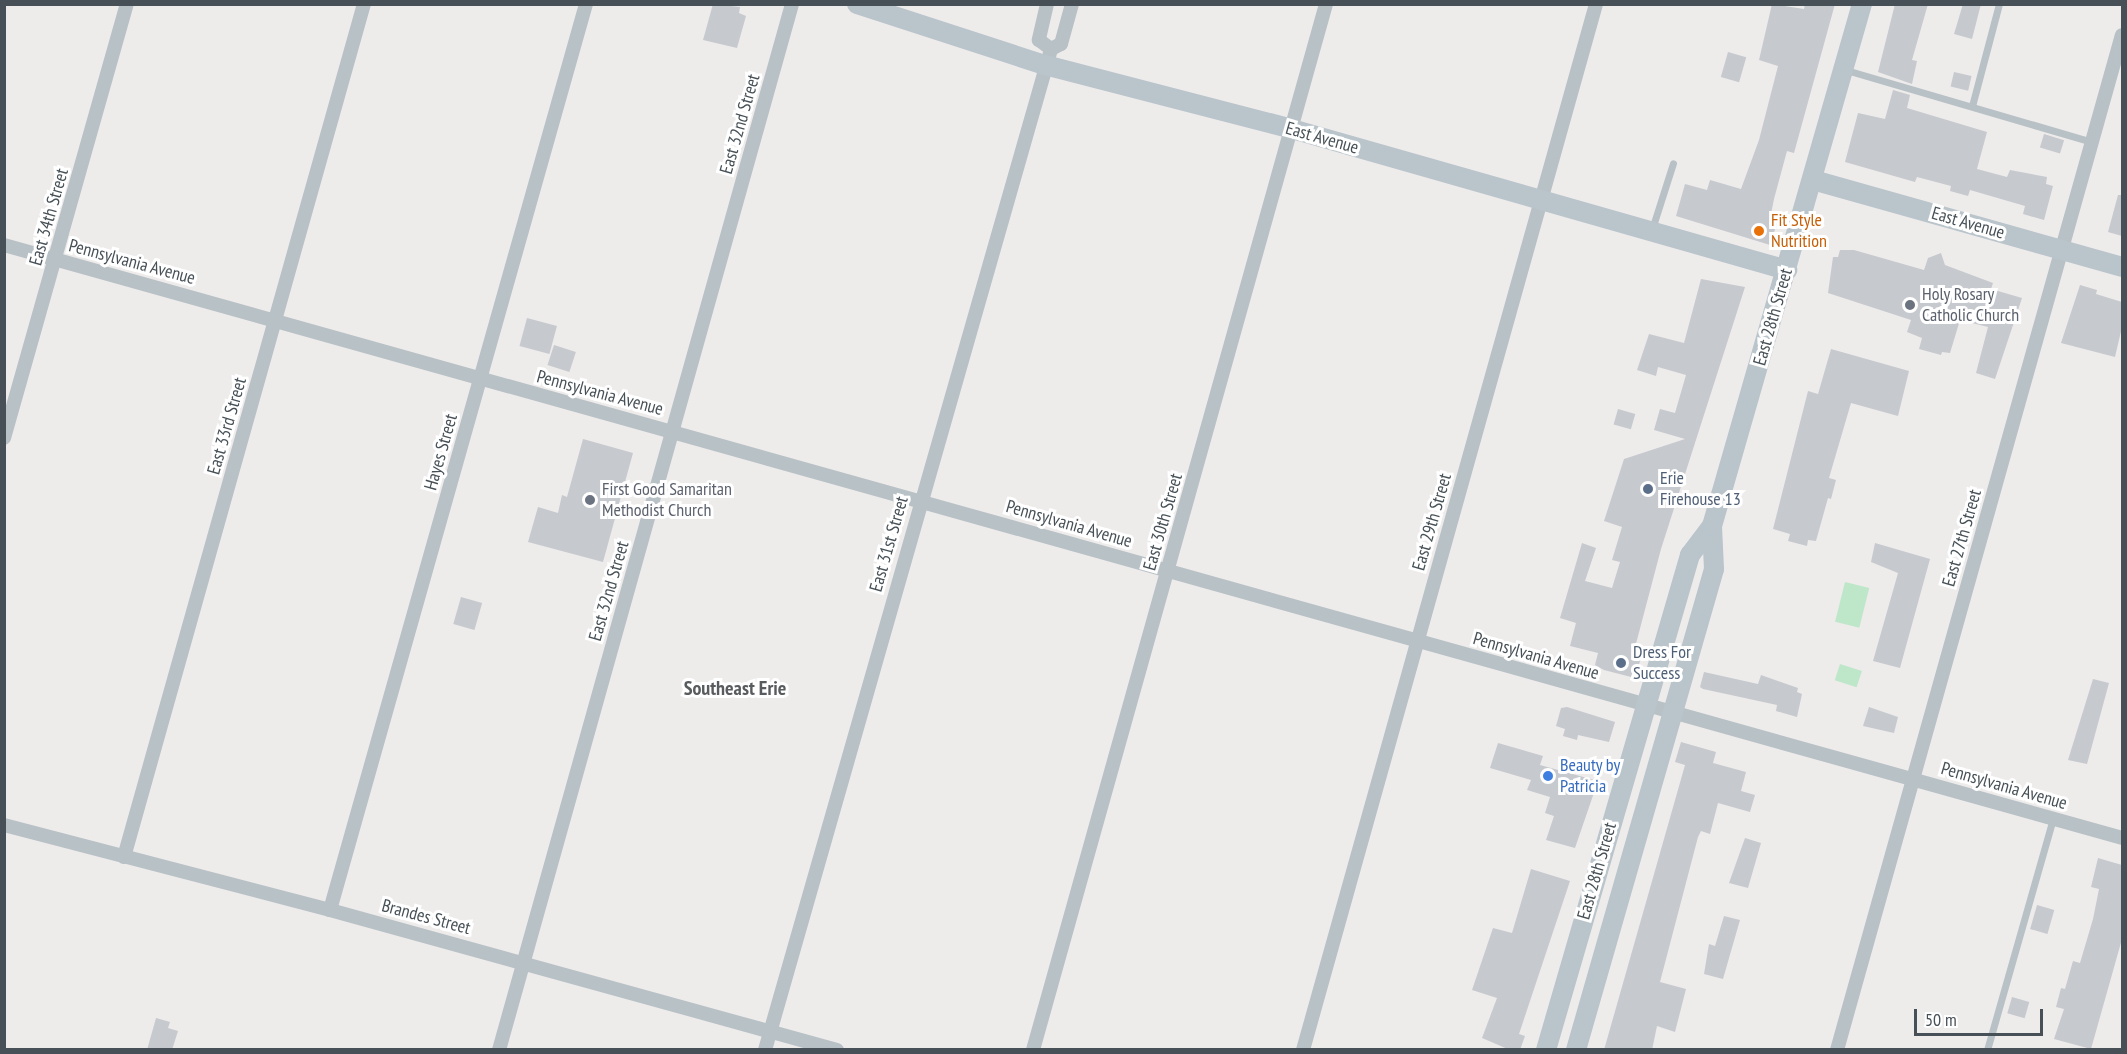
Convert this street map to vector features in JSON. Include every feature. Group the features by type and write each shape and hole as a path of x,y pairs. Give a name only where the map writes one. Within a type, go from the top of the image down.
{"street":[{"name":"East 34th Street","path":"4,438 127,4"},
{"name":"East 33rd Street","path":"124,857 364,4"},
{"name":"Hayes Street","path":"330,910 586,4"},
{"name":"East 32nd Street","path":"499,1050 792,4"},
{"name":"East Avenue","path":"857,4 1787,270"},
{"path":"1047,4 1039,40 1048,57"},
{"name":"East 31st Street","path":"765,1050 1048,57 1061,44 1072,4"},
{"name":"East 30th Street","path":"1034,1050 1326,4"},
{"name":"East 29th Street","path":"1303,1050 1596,4"},
{"name":"East 28th Street","path":"1576,1050 1714,569 1712,525 1862,4"},
{"name":"East 27th Street","path":"1837,1050 2122,35"},
{"name":"East Avenue","path":"1813,180 2122,267"},
{"name":"Pennsylvania Avenue","path":"4,245 672,432 921,499 1167,572 2122,838"},
{"name":"East 28th Street","path":"1546,1050 1690,555 1712,525"},
{"name":"Brandes Street","path":"4,825 330,910 837,1050"}],"lane":[{"path":"1972,106 1999,4"},
{"path":"1844,69 2092,142"},
{"path":"1651,232 1673,163"},
{"path":"1987,1050 2053,819"}],"green space":[{"path":"1845,582 1869,588 1859,628 1835,622"},
{"path":"1840,664 1862,671 1857,687 1835,680"}],"building":[{"path":"713,4 740,7 739,13 746,16 737,48 703,40"},
{"path":"1772,4 1804,9 1805,4 1835,4 1794,153 1787,151 1774,199 1769,224 1776,226 1770,245 1676,216 1685,184 1707,190 1710,180 1741,189 1759,140 1778,66 1759,60"},
{"path":"1895,4 1928,4 1912,60 1917,61 1912,84 1878,72"},
{"path":"1963,4 1981,4 1972,39 1954,34"},
{"path":"1728,52 1746,57 1739,82 1721,77"},
{"path":"1954,72 1972,76 1968,91 1951,87"},
{"path":"1893,90 1910,95 1907,108 1987,132 1977,169 2007,177 2010,170 2047,177 2046,184 2053,186 2044,220 2023,214 2025,206 2001,199 1970,190 1968,196 1950,191 1951,186 1917,177 1915,182 1845,162 1858,113 1885,119"},
{"path":"2044,134 2064,140 2060,154 2040,147"},
{"path":"2118,195 2122,195 2122,236 2108,232"},
{"name":"Holy Rosary Catholic Church","path":"1840,250 1854,250 1924,270 1928,258 1941,253 1945,265 1993,283 1991,289 2022,298 1995,379 1976,373 1988,327 1960,320 1950,353 1942,352 1941,355 1919,349 1922,338 1907,332 1911,320 1828,293 1833,257 1838,257"},
{"path":"1701,279 1745,287 1661,549 1633,655 1641,658 1635,678 1604,670 1595,665 1598,653 1570,646 1576,623 1560,618 1582,543 1596,548 1585,581 1612,588 1620,562 1612,560 1622,527 1604,521 1624,459 1685,439 1654,430 1660,409 1675,413 1686,375 1658,367 1656,376 1637,370 1649,334 1684,343"},
{"path":"2080,285 2097,290 2096,294 2122,302 2122,327 2115,357 2061,343"},
{"path":"527,318 557,326 549,354 519,346"},
{"path":"554,345 576,352 569,372 548,365"},
{"path":"1831,349 1909,371 1898,416 1851,403 1829,478 1836,480 1831,499 1828,498 1816,541 1808,540 1807,546 1788,541 1790,534 1773,529 1808,391 1818,394"},
{"path":"1618,409 1635,414 1631,429 1614,424"},
{"name":"First Good Samaritan Methodist Church","path":"583,439 633,453 603,562 528,542 538,507 558,513 562,495 567,497"},
{"path":"1875,543 1930,559 1900,668 1873,661 1898,573 1871,562"},
{"path":"461,597 482,603 474,630 453,624"},
{"path":"1704,672 1758,684 1761,675 1798,688 1797,692 1802,694 1797,717 1776,711 1777,705 1703,689 1700,687"},
{"path":"2093,679 2109,683 2087,764 2068,760"},
{"path":"1567,707 1615,722 1609,742 1578,735 1577,740 1563,736 1565,729 1556,726 1561,708"},
{"path":"1869,707 1898,717 1894,733 1863,726"},
{"path":"1681,742 1716,752 1713,763 1746,772 1741,791 1755,795 1750,812 1718,803 1710,834 1701,831 1698,837 1660,982 1686,989 1675,1032 1657,1026 1652,1050 1604,1050 1685,765 1675,762"},
{"path":"1498,743 1543,756 1540,765 1598,781 1575,848 1546,840 1554,816 1545,813 1550,797 1527,790 1531,780 1490,768"},
{"path":"1745,838 1761,843 1748,888 1729,883"},
{"path":"2098,858 2122,865 2122,939 2091,1049 2054,1039 2064,1009 2056,1007 2061,988 2065,989 2073,961 2080,963 2093,919 2099,889 2091,887"},
{"path":"1531,869 1570,881 1519,1034 1525,1036 1520,1050 1510,1050 1482,1038 1497,998 1472,990 1493,928 1512,933"},
{"path":"2037,905 2054,910 2047,934 2030,929"},
{"path":"1724,916 1740,920 1723,979 1704,974 1709,944 1715,946"},
{"path":"2012,997 2029,1002 2025,1018 2007,1013"},
{"path":"156,1018 170,1022 168,1028 178,1031 172,1050 147,1050"}],"place":[{"name":"Fit Style Nutrition","path":"1759,231"},
{"name":"Holy Rosary Catholic Church","path":"1910,305"},
{"name":"Erie Firehouse 13","path":"1648,489"},
{"name":"First Good Samaritan Methodist Church","path":"590,500"},
{"name":"Dress For Success","path":"1621,663"},
{"name":"Beauty by Patricia","path":"1548,776"}],"district":[{"name":"Southeast Erie","path":"735,688"}]}
